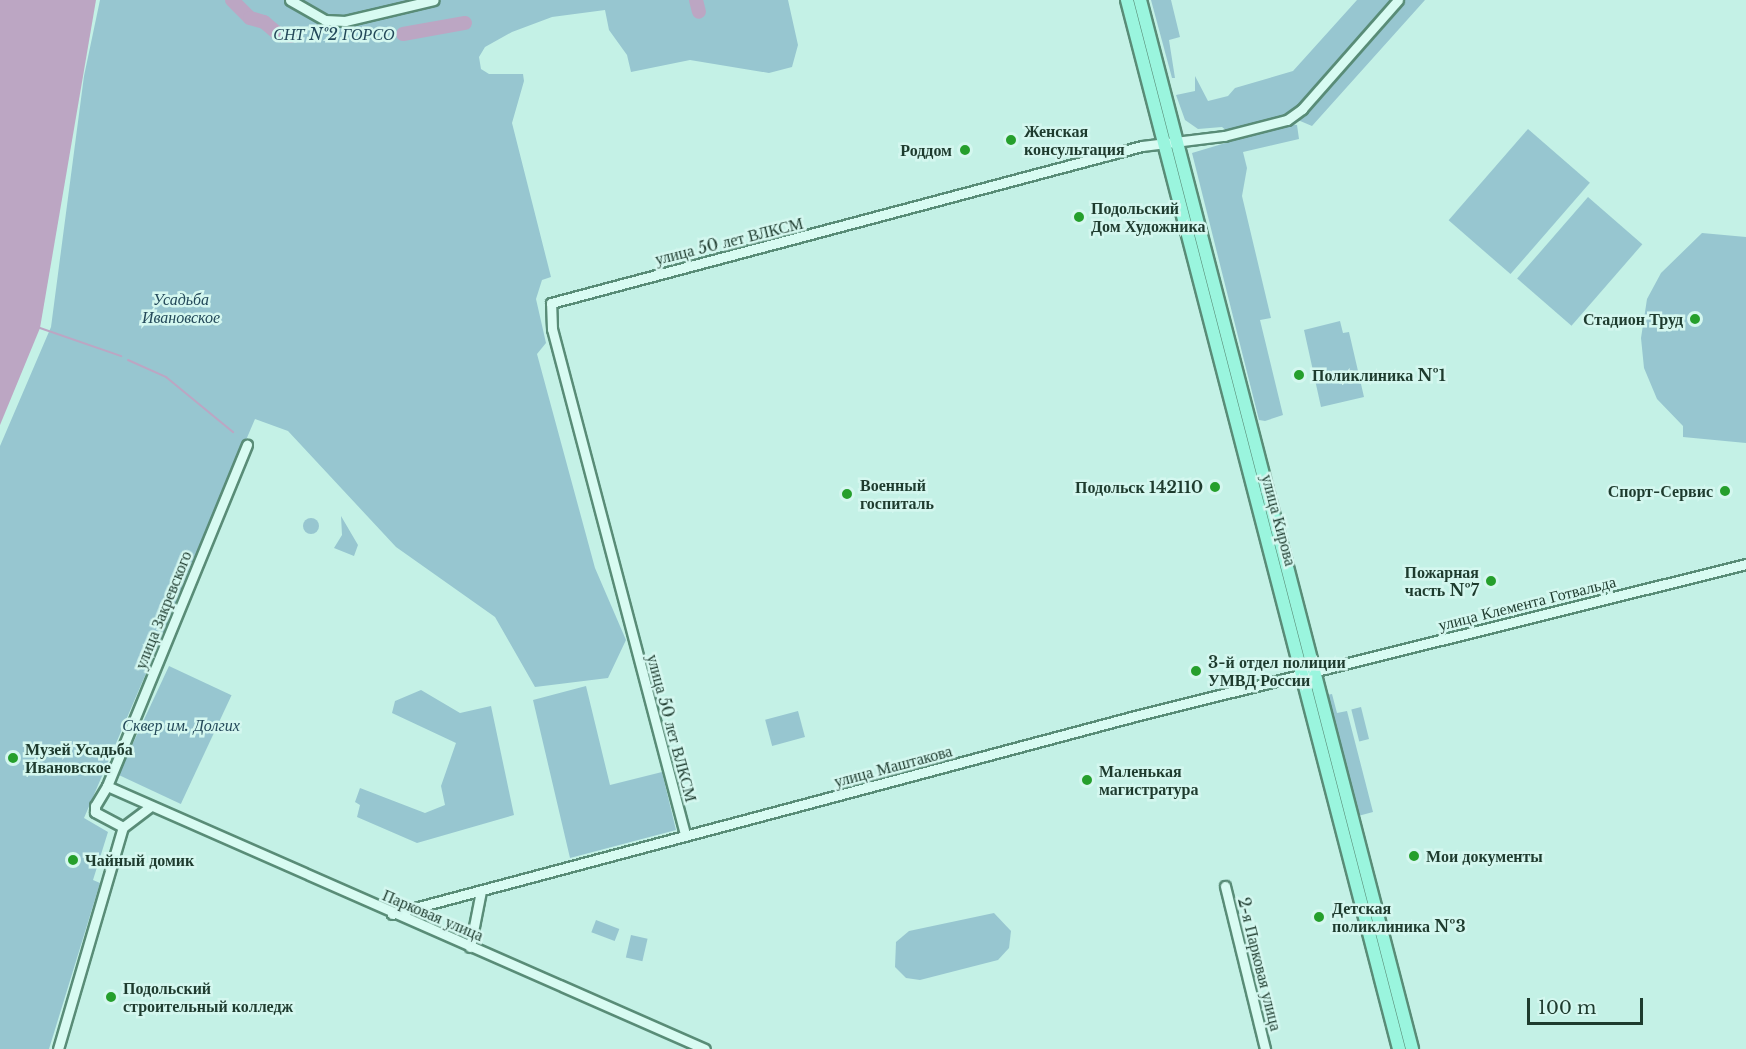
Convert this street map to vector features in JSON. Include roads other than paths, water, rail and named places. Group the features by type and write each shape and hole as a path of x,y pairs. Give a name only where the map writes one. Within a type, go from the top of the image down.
{"main road":[{"name":"улица Кирова","path":"1127,0 1170,143 1308,672 1412,1049"},
{"name":"улица Кирова","path":"1140,0 1170,143"},
{"name":"улица Кирова","path":"1308,672 1399,1049"}],"street":[{"path":"290,0 325,20 345,21 434,0"},
{"name":"улица 50 лет ВЛКСМ","path":"685,834 552,329 551,303 1132,149 1224,136 1293,117 1398,0"},
{"name":"улица Закревского","path":"108,786 247,445"},
{"name":"улица Клемента Готвальда","path":"1308,672 1746,564"},
{"name":"улица Маштакова","path":"392,914 685,834 1308,672"},
{"path":"108,786 103,789 95,812 123,827"},
{"name":"Парковая улица","path":"108,786 392,914 705,1049"},
{"path":"58,1049 123,827 151,806"},
{"name":"2-я Парковая улица","path":"1225,886 1265,1049"},
{"path":"470,947 481,891"}],"waterway":[{"path":"232,0 250,18 264,22 277,33 291,36"},
{"path":"696,0 699,12"},
{"path":"403,34 465,23"},
{"path":"40,328 121,356"},
{"path":"128,360 166,377 233,432"}],"place":[{"name":"Женская консультация","path":"1011,140"},
{"name":"Роддом","path":"965,150"},
{"name":"Подольский Дом Художника","path":"1079,217"},
{"name":"Стадион Труд","path":"1695,319"},
{"name":"Поликлиника №1","path":"1299,375"},
{"name":"Подольск 142110","path":"1215,487"},
{"name":"Спорт-Сервис","path":"1725,491"},
{"name":"Военный госпиталь","path":"847,494"},
{"name":"Пожарная часть №7","path":"1491,581"},
{"name":"3-й отдел полиции УМВД России","path":"1196,671"},
{"name":"Музей Усадьба Ивановское","path":"13,758"},
{"name":"Маленькая магистратура","path":"1087,780"},
{"name":"Мои документы","path":"1414,856"},
{"name":"Чайный домик","path":"73,860"},
{"name":"Детская поликлиника №3","path":"1319,917"},
{"name":"Подольский строительный колледж","path":"111,997"}],"park label":[{"name":"СНТ №2 ГОРСО","path":"334,34"},
{"name":"Усадьба Ивановское","path":"181,308"},
{"name":"Сквер им. Долгих","path":"181,725"}]}
